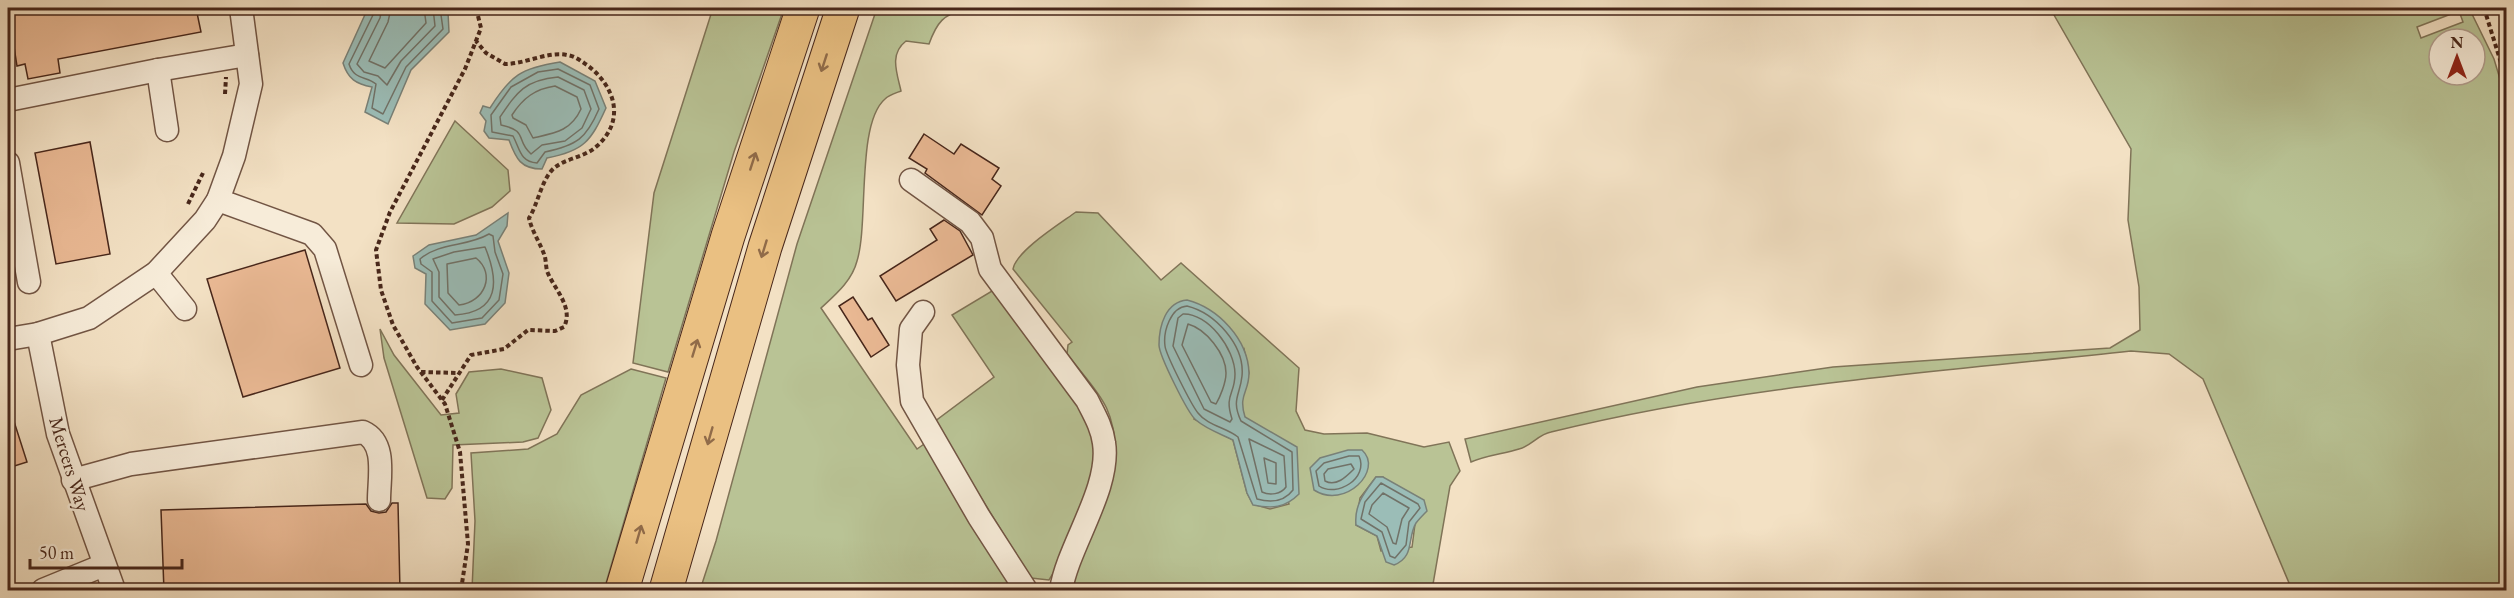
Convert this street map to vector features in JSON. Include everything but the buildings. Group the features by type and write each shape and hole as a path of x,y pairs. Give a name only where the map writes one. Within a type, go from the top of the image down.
{"highway":[{"path":"622,591 728,237 803,8"},
{"path":"666,591 765,247 843,8"}],"street":[{"path":"8,339 38,334 89,318 156,273 205,220 218,200 234,156 251,84 241,8"},
{"path":"8,100 158,70 247,56"},
{"path":"158,70 167,130"},
{"path":"8,163 12,216 29,282"},
{"path":"911,180 970,222 982,238 990,269 1087,400 1100,424 1105,445 1103,468 1061,591"},
{"path":"218,200 312,234 325,249 361,365"},
{"path":"156,273 185,309"},
{"path":"923,312 911,329 908,365 912,401 967,498 1026,591"},
{"name":"Mercers Way","path":"38,334 58,434 114,591"},
{"path":"73,480 131,464 363,432 371,436 379,448 380,500"},
{"path":"43,591 104,565"}],"path":[{"path":"461,591 468,544 460,452 442,400 421,372 393,326 381,290 376,250 390,212 465,69 481,28 476,8"},
{"path":"2484,8 2506,79"},
{"path":"442,400 471,355 504,349 528,330 555,331 564,327 568,320 566,306 547,271 544,256 533,234 529,218 553,170 565,162 581,158 598,146 612,123 614,106 612,91 606,82 577,58 566,54 505,64 486,53 476,41"},
{"path":"225,99 226,88"},
{"path":"182,211 208,164"},
{"path":"421,372 459,372"}],"green space":[{"path":"713,8 784,8 734,152 668,372 633,363 654,193"},
{"path":"877,8 966,8 942,20 929,44 906,41 897,52 896,71 901,91 885,99 876,112 870,130 860,244 855,268 837,293 821,308 917,449 927,442 1023,590 700,590 716,541 797,244"},
{"path":"2050,8 2469,8 2478,27 2450,27 2463,22 2459,11 2417,27 2421,38 2427,36 2427,87 2487,87 2487,45 2494,59 2506,99 2506,590 2292,590 2203,379 2169,354 2131,351 1912,373 1694,402 1551,432 1513,451 1471,462 1465,439 1697,387 1833,367 2110,348 2140,330 2139,287 2128,220 2131,149"},
{"path":"455,121 508,170 510,191 492,207 454,224 397,223"},
{"path":"1076,212 1098,213 1161,280 1181,263 1299,368 1296,411 1305,430 1324,434 1367,433 1424,447 1449,442 1460,471 1450,486 1432,590 1068,590 1115,455 1112,423 1095,389 1067,354 1068,345 1072,342 1013,269 1030,246","holes":["1244,349 1249,373 1240,402 1245,418 1265,431 1289,504 1270,509 1253,504 1247,493 1233,440 1194,419","1376,477 1383,477 1415,524 1412,547 1381,551 1377,536 1356,525 1360,498"]},
{"path":"997,288 1091,415 1097,463 1062,559 1049,580 1031,578 934,422 994,377 952,315"},
{"path":"380,329 394,355 441,415 459,413 456,394 469,372 501,369 542,378 551,410 538,438 523,442 453,445 452,488 445,499 427,498 384,358"},
{"path":"631,369 666,378 604,590 472,590 475,521 471,453 528,449 557,434 581,395"}],"water":[{"path":"368,8 445,8 448,12 449,32 411,70 388,124 365,112 372,87 353,80 343,63"},
{"path":"560,62 595,81 606,108 596,129 585,143 570,152 547,158 542,169 535,169 520,162 509,140 489,138 484,131 486,121 480,113 483,106 490,108 504,88 518,75 526,70"},
{"path":"508,213 507,226 498,241 509,273 505,303 485,324 450,330 425,304 426,274 415,268 413,256 429,245 476,235"},
{"path":"1187,300 1210,310 1220,318 1237,337 1243,348 1249,373 1243,398 1245,417 1297,447 1299,494 1283,505 1266,507 1253,505 1247,493 1233,440 1196,420 1175,384 1160,351 1160,330 1169,310 1174,305"},
{"path":"1348,450 1362,450 1368,458 1365,477 1349,491 1338,495 1326,495 1314,490 1310,468 1320,458"},
{"path":"1376,477 1383,477 1424,500 1427,511 1413,529 1405,557 1394,565 1386,562 1377,536 1356,525 1358,505"}]}
